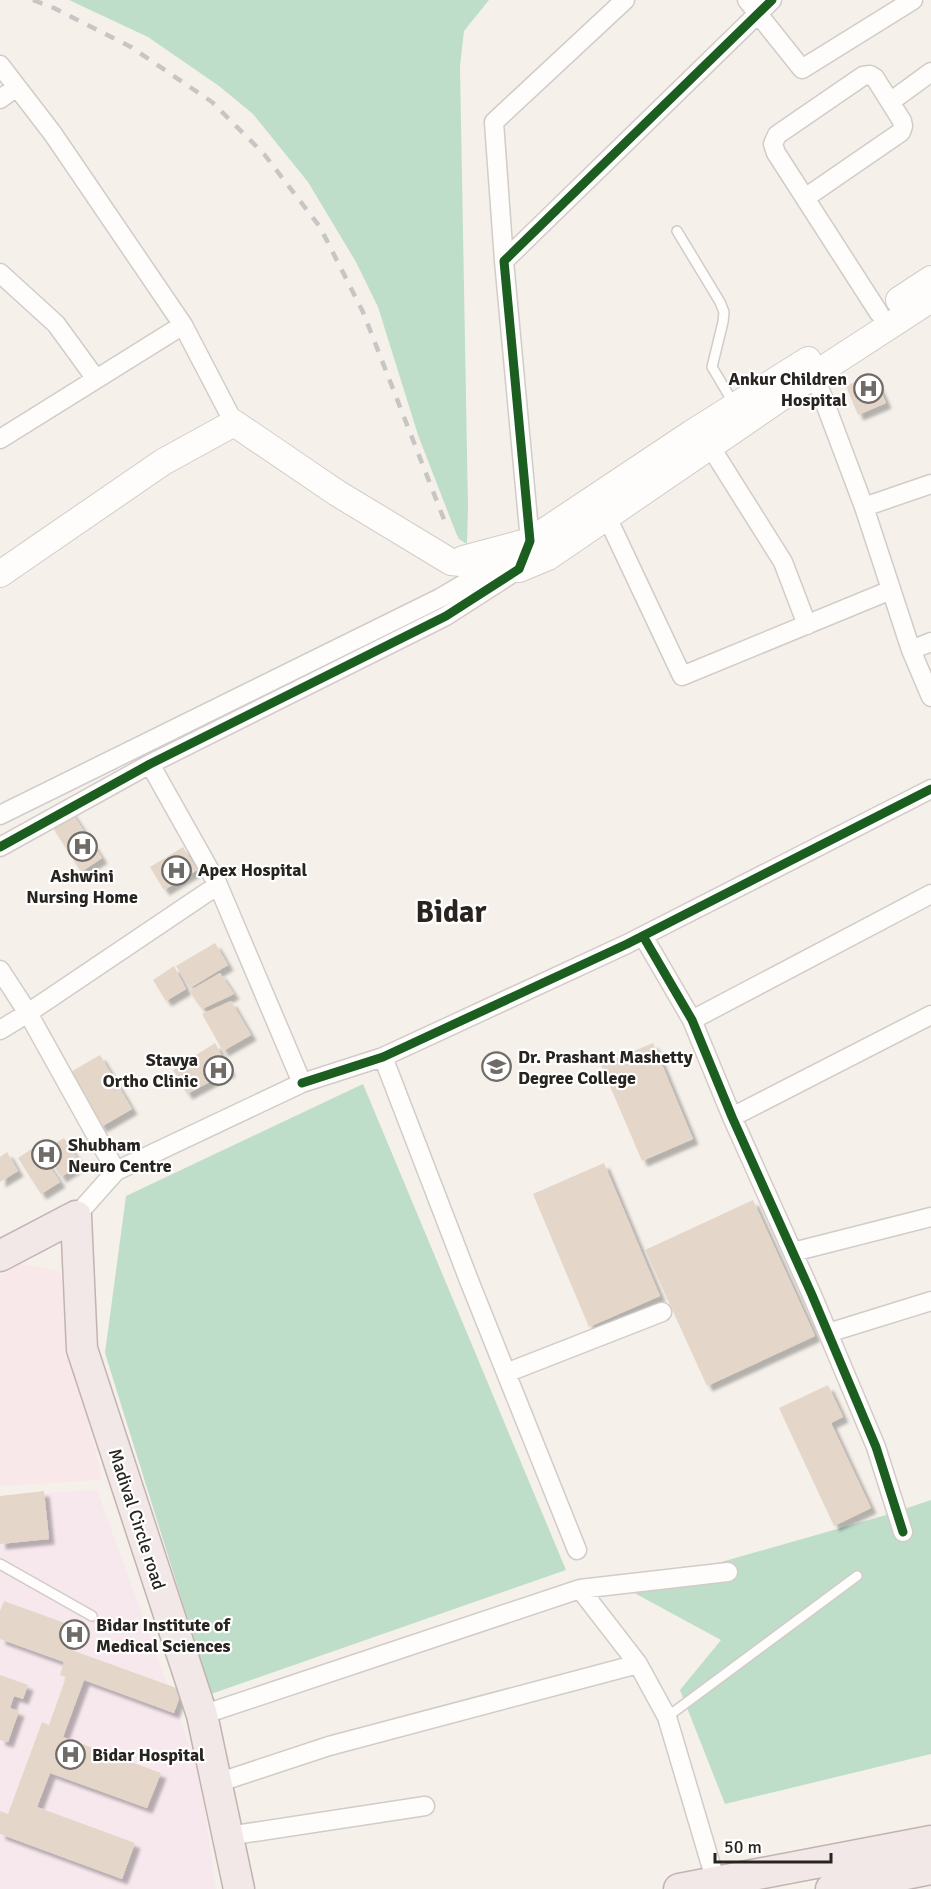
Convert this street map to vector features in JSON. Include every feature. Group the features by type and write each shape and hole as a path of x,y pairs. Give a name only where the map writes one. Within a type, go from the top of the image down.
{"highway":[{"path":"0,1256 76,1215"},
{"name":"Madival Circle road","path":"76,1215 82,1348 202,1715 239,1889"},
{"path":"701,1886 931,1841"},
{"path":"831,1889 890,1883 931,1869"}],"main road":[{"path":"0,574 163,462 234,423 337,493 451,562 507,561 548,557 710,446 879,313 931,279"},
{"path":"507,561 530,541 734,405 811,367 931,299"}],"street":[{"path":"530,541 504,261 494,122 625,0"},
{"path":"504,261 753,7 772,0"},
{"path":"753,7 802,69 913,0"},
{"path":"0,65 53,134 183,325 234,423"},
{"path":"890,102 931,72"},
{"path":"805,198 901,132 902,121 875,78 870,75 863,76 777,135 772,144 776,153 879,313"},
{"path":"0,99 17,87"},
{"path":"0,273 56,324 96,379"},
{"path":"0,438 183,325"},
{"path":"811,367 864,507 910,650 931,697"},
{"path":"710,446 783,562 807,625"},
{"path":"864,507 931,484"},
{"path":"607,517 682,676 891,590"},
{"path":"0,847 150,764 446,615 507,561"},
{"path":"0,815 398,619 507,561"},
{"path":"910,650 931,642"},
{"path":"150,764 218,885 302,1083"},
{"path":"76,1215 116,1171 302,1083 383,1058 643,936 931,789"},
{"path":"0,1030 28,1014 218,885"},
{"path":"692,1020 931,894"},
{"path":"643,936 692,1020 732,1118 793,1252 876,1447 903,1532"},
{"path":"0,970 28,1014 116,1171"},
{"path":"732,1118 931,1015"},
{"path":"383,1058 577,1550"},
{"path":"793,1252 931,1217"},
{"path":"828,1333 931,1301"},
{"path":"506,1373 662,1312"},
{"path":"202,1715 580,1589 728,1572"},
{"path":"580,1589 638,1664 667,1717 701,1886"},
{"path":"217,1783 329,1746 638,1664"},
{"path":"228,1836 425,1806"}],"lane":[{"path":"677,231 724,312 712,367 734,405"},
{"path":"0,1564 92,1616"},
{"path":"667,1717 856,1576"}],"shaded area":[{"path":"20,1264 60,1271 73,1360 101,1480 0,1486 0,1276"},
{"name":"Bidar Institute of Medical Sciences","path":"97,1490 200,1775 216,1889 0,1889 0,1496"}],"green space":[{"path":"69,0 489,0 464,31 460,66 467,544 459,539 456,533 418,435 378,307 356,262 308,182 253,114 219,86 148,37"},
{"path":"363,1084 566,1570 211,1694 105,1353 126,1196"},
{"path":"931,1500 931,1754 725,1804 680,1690 721,1640 627,1589"}],"building":[{"path":"873,374 886,403 858,415 846,386"},
{"path":"70,810 102,858 81,872 50,823"},
{"path":"183,847 197,870 164,890 150,867"},
{"path":"215,943 228,965 190,988 176,966"},
{"path":"174,966 186,989 166,1001 153,980"},
{"path":"220,973 234,994 202,1009 189,991"},
{"path":"231,1001 251,1035 223,1051 202,1014"},
{"path":"215,1043 230,1071 187,1094 173,1070"},
{"path":"653,1043 693,1139 642,1161 601,1065"},
{"path":"100,1055 132,1109 101,1127 69,1073"},
{"path":"64,1138 81,1164 61,1177 44,1150"},
{"path":"36,1146 60,1182 41,1194 18,1158"},
{"path":"7,1152 18,1171 0,1182 0,1157"},
{"path":"604,1163 660,1296 589,1327 533,1194"},
{"path":"753,1200 815,1336 707,1386 645,1250"},
{"path":"828,1385 843,1417 831,1423 871,1508 834,1526 779,1408"},
{"path":"44,1491 49,1539 0,1544 0,1496"},
{"name":"Bidar Hospital","path":"4,1601 73,1626 66,1648 182,1690 174,1713 84,1680 63,1737 161,1773 147,1808 50,1773 37,1807 135,1843 122,1879 0,1834 0,1811 8,1814 42,1722 49,1725 66,1677 60,1675 64,1662 0,1639 0,1611"},
{"path":"0,1675 28,1685 23,1699 14,1696 10,1708 19,1711 8,1742 0,1740"}],"railway":[{"path":"33,0 54,8 131,47 212,102 264,154 320,227 363,312 445,522"}],"cycle path":[{"path":"0,847 150,764 446,616 519,569 530,541 504,261 772,0"},
{"path":"302,1083 383,1057 627,944 931,789"},
{"path":"643,936 692,1020 732,1117 812,1295 876,1447 903,1532"}],"place":[{"name":"Ankur Children Hospital","path":"868,389"},
{"name":"Ashwini Nursing Home","path":"82,847"},
{"name":"Apex Hospital","path":"177,870"},
{"name":"Dr. Prashant Mashetty Degree College","path":"497,1067"},
{"name":"Stavya Ortho Clinic","path":"219,1070"},
{"name":"Shubham Neuro Centre","path":"47,1155"},
{"name":"Bidar Institute of Medical Sciences","path":"75,1635"},
{"name":"Bidar Hospital","path":"71,1755"}],"district":[{"name":"Bidar","path":"451,912"}]}
